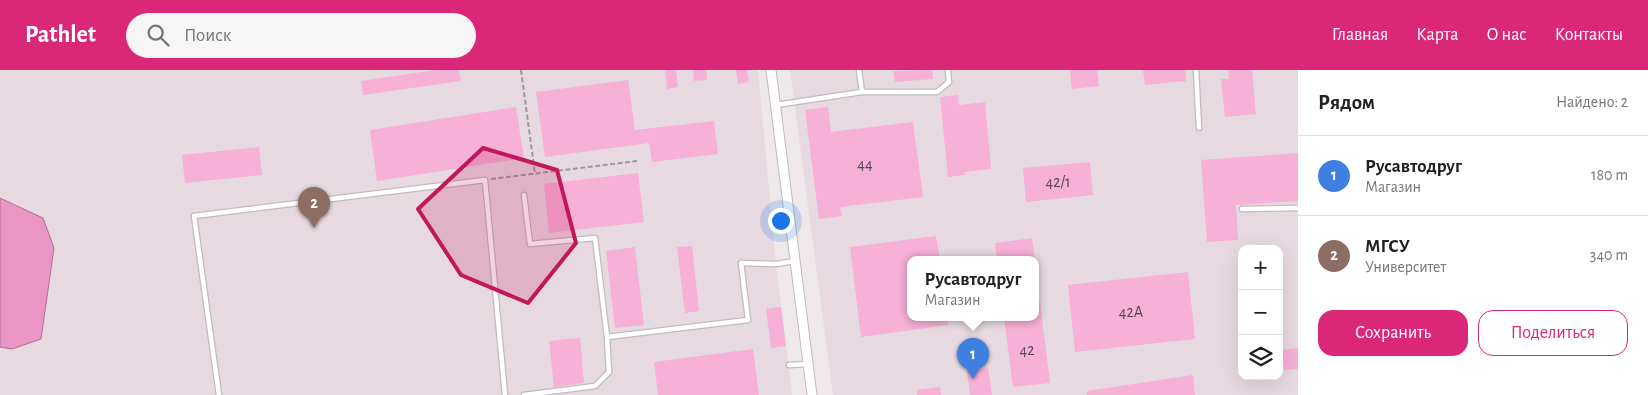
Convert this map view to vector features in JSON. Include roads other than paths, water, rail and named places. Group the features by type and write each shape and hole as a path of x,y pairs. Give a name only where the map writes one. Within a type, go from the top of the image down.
{"street":[{"path":"771,70 813,393"}],"lane":[{"path":"859,70 862,92"},
{"path":"776,105 862,92 937,92 949,82 948,70"},
{"path":"1196,70 1199,128"},
{"path":"219,395 194,216 485,180 505,395"},
{"path":"524,195 530,244 595,238 607,337 609,372 595,386 524,395"},
{"path":"1242,209 1298,208"},
{"path":"607,337 748,320 741,263 776,264 795,261"},
{"path":"788,365 809,364"}],"place":[{"name":"МГСУ","path":"314,228"},
{"name":"Русавтодруг","path":"973,379"}]}
